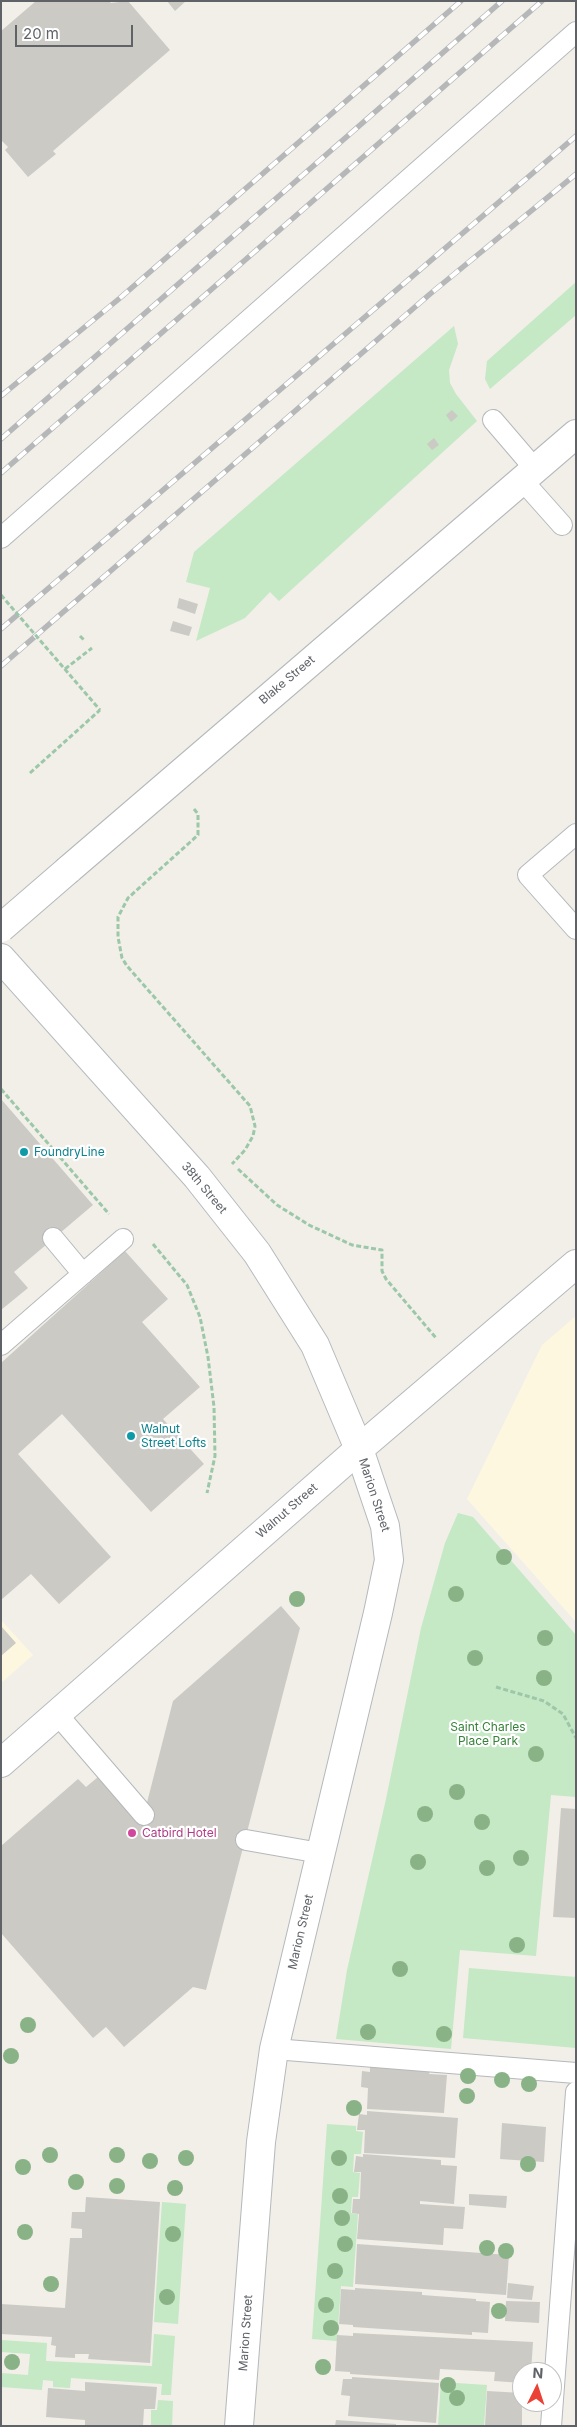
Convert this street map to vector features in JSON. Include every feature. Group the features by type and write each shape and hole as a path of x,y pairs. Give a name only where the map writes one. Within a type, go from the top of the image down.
{"street":[{"name":"Blake Street","path":"1,928 576,434"},
{"name":"38th Street","path":"1,958 197,1177 257,1254 315,1345 359,1449"},
{"name":"Walnut Street","path":"1,1763 359,1449 576,1264"},
{"name":"Marion Street","path":"239,2426 261,2142 274,2049 376,1623 389,1560 385,1526 359,1449"}],"lane":[{"path":"1,538 576,32"},
{"path":"493,420 562,525"},
{"path":"576,834 528,875 576,929"},
{"path":"53,1238 83,1274"},
{"path":"1,1345 123,1239"},
{"path":"57,1714 144,1815"},
{"path":"246,1840 320,1853"},
{"path":"274,2049 576,2073"},
{"path":"551,2426 576,2092"}],"path":[{"path":"1,595 100,710 30,773"},
{"path":"80,636 85,641"},
{"path":"66,669 92,648"},
{"path":"192,807 198,814 198,835 128,898 118,917 118,937 122,958 127,966 250,1106 255,1126 253,1136 245,1150 232,1164"},
{"path":"1,1089 113,1219"},
{"path":"225,1156 278,1205 309,1225 352,1245 382,1250 382,1271 386,1279 420,1318"},
{"path":"152,1242 187,1285 200,1317 208,1357 214,1407 215,1456 207,1493"},
{"path":"496,1687 544,1701 563,1714 576,1738"}],"shaded area":[{"path":"576,1316 576,1622 467,1499 542,1345"},
{"path":"1,1620 33,1655 1,1683"}],"green space":[{"path":"576,282 576,315 490,389 485,379 487,361"},
{"path":"454,326 458,344 449,370 450,383 477,421 279,601 270,592 245,618 196,641 210,588 186,582 194,552"},
{"name":"Saint Charles Place Park","path":"458,1513 473,1517 576,1635 576,1797 551,1795 536,1956 460,1950 451,2049 336,2039 347,1970 386,1799 421,1628 445,1543"},
{"path":"469,1968 576,1977 576,2048 463,2038"},
{"path":"327,2124 356,2126 356,2131 363,2132 361,2154 354,2154 353,2172 360,2173 358,2197 352,2197 351,2213 358,2214 353,2287 341,2286 337,2341 312,2339"},
{"path":"162,2202 186,2204 178,2324 154,2322"},
{"path":"154,2334 175,2336 171,2395 161,2395 162,2384 71,2378 70,2388 53,2387 53,2381 43,2380 42,2390 1,2387 1,2373 28,2375 30,2354 1,2352 1,2340 47,2343 46,2361 152,2366"},
{"path":"441,2382 487,2385 484,2426 438,2426"},
{"path":"158,2400 173,2401 172,2426 151,2426 151,2410 157,2410"}],"building":[{"path":"36,1 109,1 111,3 128,1 170,50 53,151 56,154 28,177 5,150 8,147 1,140 1,31"},
{"path":"167,1 186,1 175,11"},
{"path":"452,410 458,416 451,422 446,415"},
{"path":"434,438 439,445 432,450 427,444"},
{"path":"179,598 198,604 195,614 177,608"},
{"path":"173,621 192,627 189,636 170,631"},
{"name":"FoundryLine","path":"1,1099 93,1205 14,1272 28,1288 1,1310"},
{"name":"Walnut Street Lofts","path":"125,1251 168,1299 142,1322 200,1387 163,1419 204,1464 151,1512 62,1414 18,1454 111,1557 59,1604 31,1574 1,1600 1,1363"},
{"name":"Catbird Hotel","path":"281,1606 300,1628 206,1990 193,1987 124,2047 106,2027 93,2038 1,1933 1,1846 78,1779 86,1787 98,1777 141,1826 173,1701"},
{"path":"1,1626 16,1643 1,1656"},
{"path":"561,1808 576,1809 576,1918 553,1917"},
{"path":"370,2067 430,2071 429,2074 447,2075 444,2113 367,2109 368,2088 361,2087 362,2071 370,2072"},
{"path":"367,2111 458,2118 455,2158 364,2153 365,2130 357,2130 359,2114 367,2115"},
{"path":"502,2123 546,2127 544,2162 500,2159"},
{"path":"363,2154 441,2160 441,2165 457,2166 454,2204 420,2201 420,2204 465,2207 463,2229 444,2228 443,2245 357,2239 359,2214 352,2213 353,2199 360,2199 361,2172 354,2172 356,2156 363,2157"},
{"path":"469,2194 507,2196 506,2208 469,2205"},
{"path":"86,2197 160,2202 150,2363 88,2359 89,2354 75,2354 75,2358 55,2357 56,2346 51,2345 52,2337 1,2334 1,2304 65,2308 70,2238 82,2238 82,2229 71,2228 72,2212 85,2212"},
{"path":"357,2244 509,2255 506,2295 355,2284"},
{"path":"508,2283 534,2286 532,2300 507,2298"},
{"path":"355,2288 422,2292 422,2295 476,2299 476,2301 490,2302 488,2333 472,2332 472,2335 353,2327 353,2325 339,2324 341,2289 355,2290"},
{"path":"506,2301 540,2302 539,2323 505,2321"},
{"path":"353,2333 533,2342 532,2362 512,2362 512,2382 494,2381 495,2372 440,2369 439,2380 350,2374 350,2372 335,2371 337,2335 353,2336"},
{"path":"352,2377 439,2383 436,2423 348,2416 350,2396 341,2395 343,2379 352,2379"},
{"path":"85,2382 157,2387 155,2409 144,2409 143,2426 85,2426 85,2420 46,2417 48,2388 85,2391"},
{"path":"487,2391 512,2392 512,2412 522,2412 522,2426 485,2426"},
{"path":"336,2420 396,2424 396,2426 335,2426"}],"railway":[{"path":"1,396 120,298 461,1"},
{"path":"1,439 502,1"},
{"path":"1,473 542,1"},
{"path":"1,629 576,136"},
{"path":"1,666 430,294 576,174"}],"place":[{"name":"FoundryLine","path":"24,1152"},
{"name":"Walnut Street Lofts","path":"131,1436"},
{"name":"Catbird Hotel","path":"132,1833"}]}
